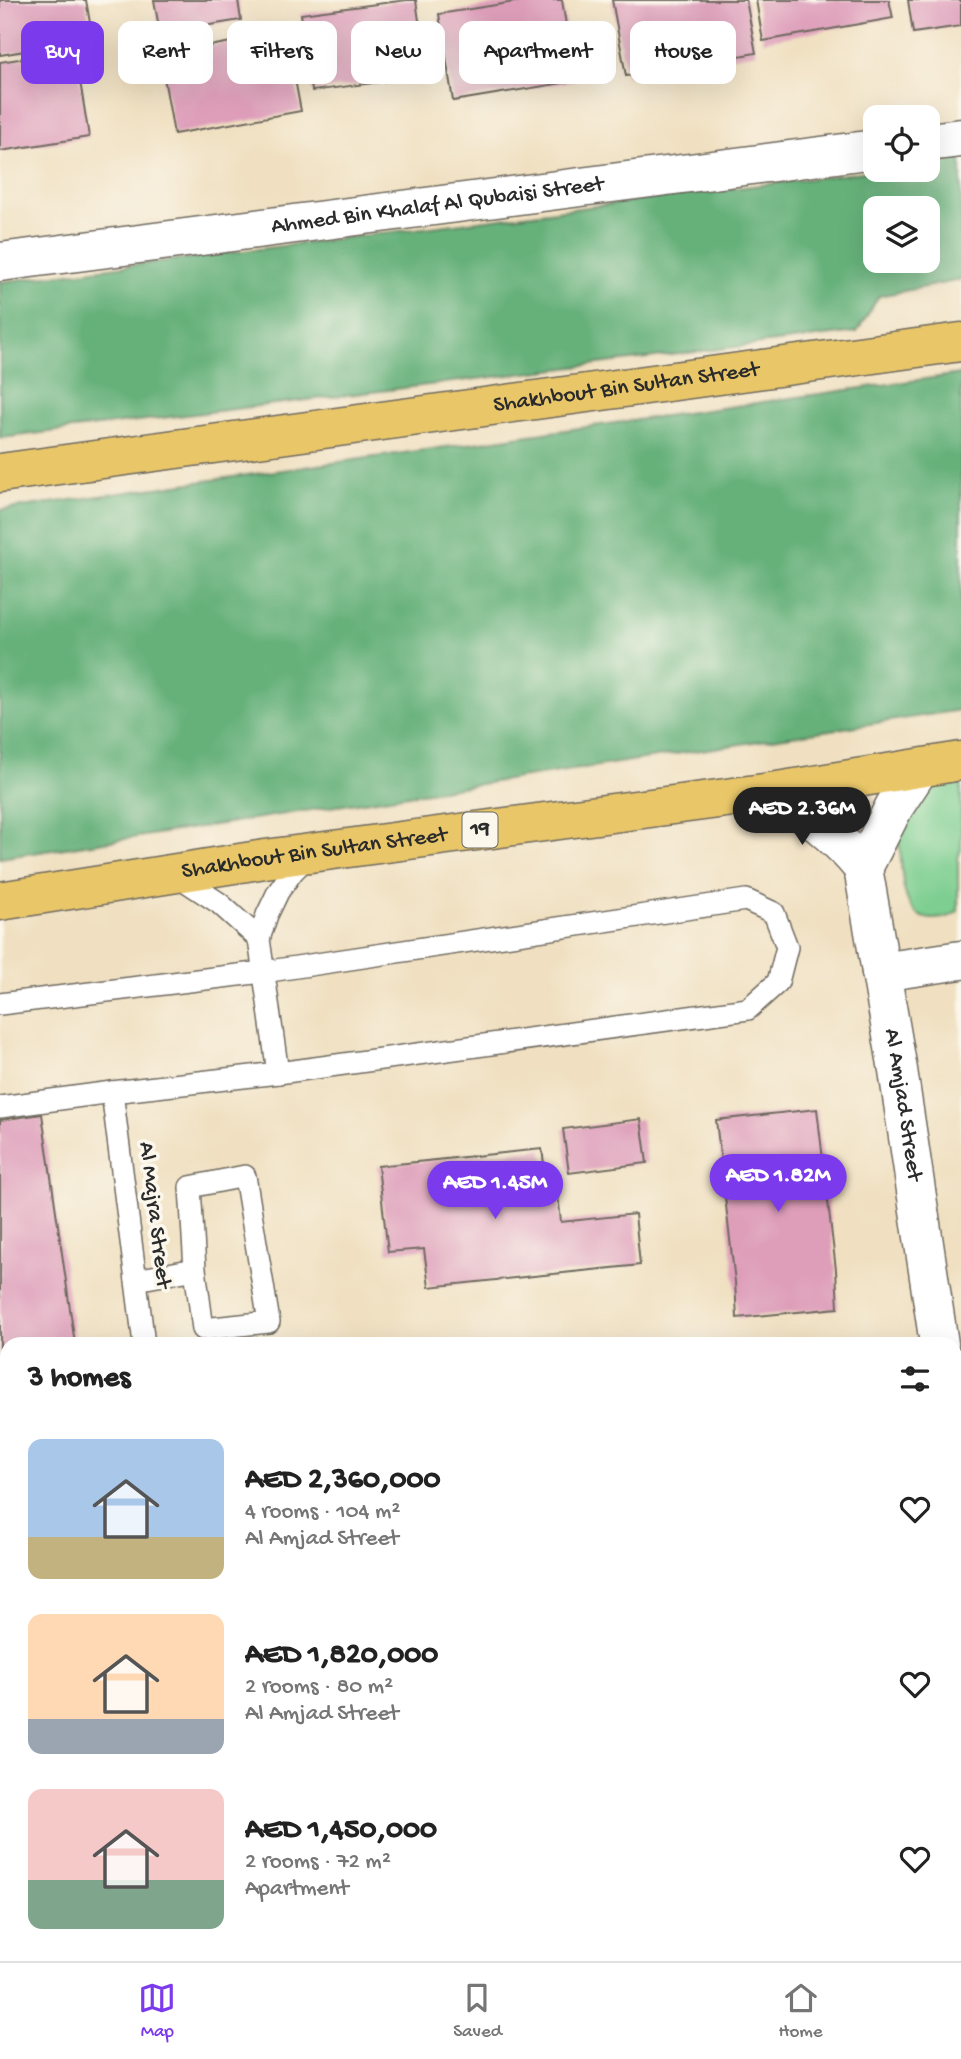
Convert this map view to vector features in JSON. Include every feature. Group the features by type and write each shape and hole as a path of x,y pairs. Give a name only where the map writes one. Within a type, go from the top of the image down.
{"main road":[{"name":"Shakhbout Bin Sultan Street","path":"0,473 961,342"},
{"name":"Shakhbout Bin Sultan Street","path":"0,901 311,853 771,792 961,761"}],"street":[{"path":"940,141 961,138"},
{"name":"Ahmed Bin Khalaf Al Qubaisi Street","path":"0,262 863,151"},
{"path":"771,792 793,803 831,832 863,868 894,807 919,769"},
{"name":"Al Amjad Street","path":"863,868 900,1084 938,1337"},
{"path":"881,972 961,960"}],"lane":[{"path":"278,1073 259,939 278,892 293,871 311,853"},
{"path":"174,873 219,903 259,939"},
{"path":"0,1004 263,972 746,900 774,913 787,947 778,982 748,1009 278,1073 0,1107"},
{"name":"Al Majra Street","path":"112,1092 143,1337"},
{"path":"245,1176 269,1322 203,1329 195,1269 190,1187 245,1176"},
{"path":"136,1280 195,1269"}],"green space":[{"path":"961,159 961,280 879,296 857,332 0,438 0,282 863,172 863,182 940,182 940,162"},
{"path":"961,374 961,710 0,858 0,510"},
{"path":"961,772 958,911 944,918 924,918 911,906 904,888 898,831 900,812 912,795 921,788 941,777"}],"building":[{"path":"0,0 86,0 90,21 21,21 21,52 0,55"},
{"path":"154,0 238,0 241,20 213,24 213,21 158,21"},
{"path":"416,0 419,21 351,21 351,84 366,84 312,91 311,84 337,84 337,21 302,21 301,14"},
{"path":"527,0 562,0 565,21 459,21 459,84 557,84 453,101 445,51 445,21 440,21 439,14"},
{"path":"612,0 746,0 756,53 736,57 736,21 630,21 630,75 626,76"},
{"path":"756,0 889,0 893,18 763,41"},
{"path":"908,0 961,0 961,26 913,33"},
{"path":"227,43 227,84 296,84 301,111 174,134 165,84 213,84 213,45"},
{"path":"21,59 21,84 80,84 89,137 0,151 0,62"},
{"path":"817,1109 838,1308 737,1318 716,1120"},
{"path":"42,1114 74,1337 0,1337 0,1120"},
{"path":"641,1119 647,1163 569,1173 563,1129"},
{"path":"542,1149 546,1178 556,1177 561,1222 635,1214 640,1265 429,1287 424,1249 388,1252 378,1166"}]}
